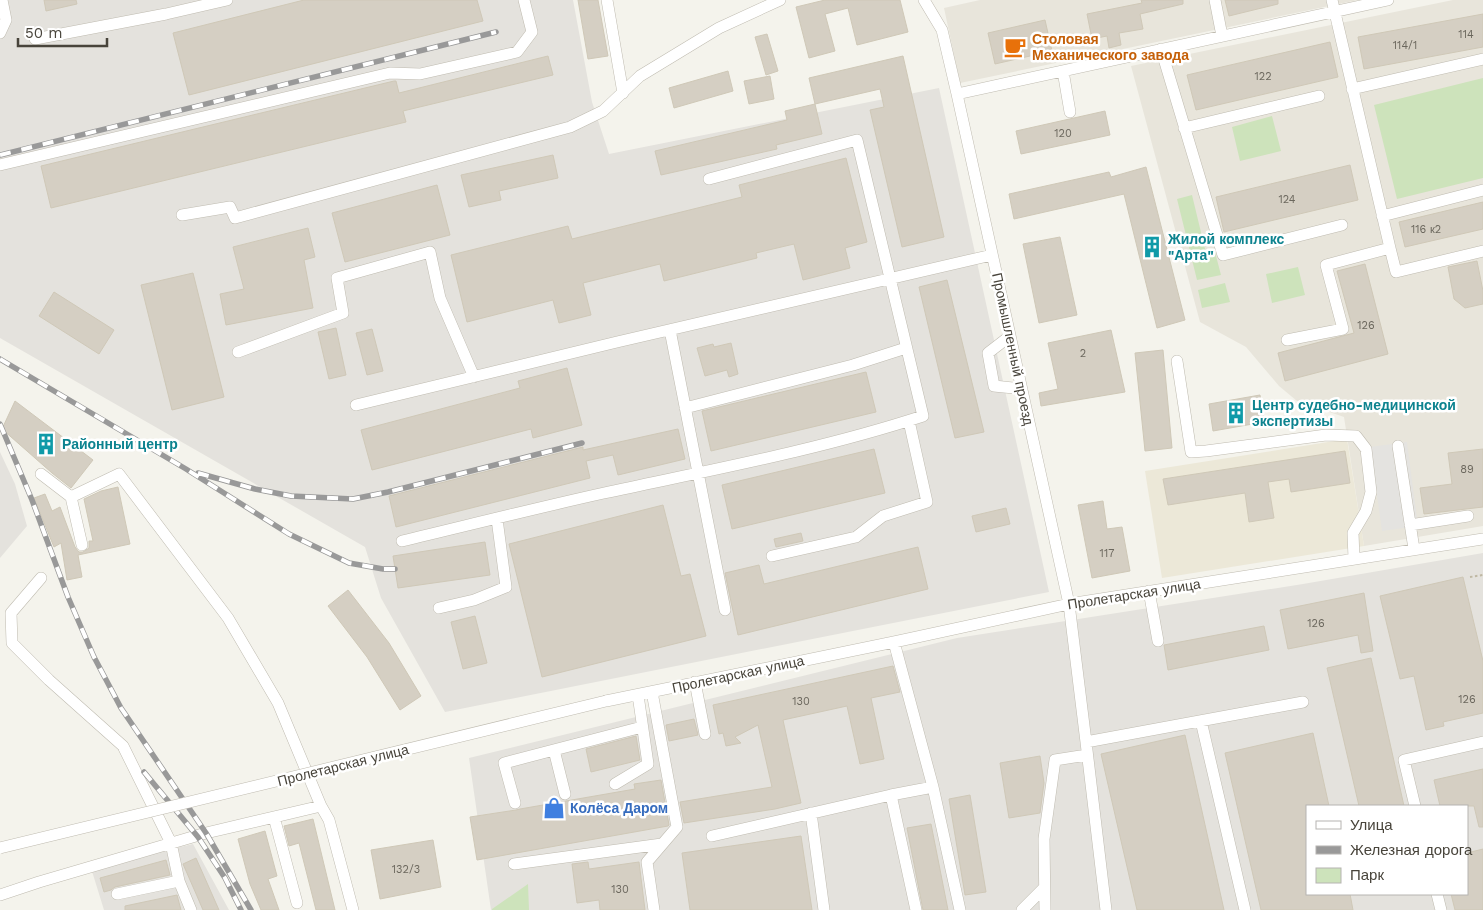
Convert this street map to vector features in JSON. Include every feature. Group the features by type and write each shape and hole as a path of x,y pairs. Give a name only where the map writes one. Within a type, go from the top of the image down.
{"street":[{"path":"0,33 6,20 2,0"},
{"path":"35,39 193,4 227,0"},
{"path":"0,164 390,73 420,74 517,52 532,32 524,0"},
{"path":"607,0 623,92"},
{"path":"182,215 230,207 235,218 570,127 603,111 640,76 719,28 780,0"},
{"path":"925,1 938,0"},
{"path":"1215,0 1222,36"},
{"path":"1332,0 1396,272 1483,251"},
{"path":"957,94 1388,0"},
{"name":"Промышленный проезд","path":"925,1 942,30 1069,604 1106,910"},
{"path":"1161,49 1223,255 1342,225"},
{"path":"1352,89 1483,59"},
{"path":"1063,71 1070,112"},
{"path":"1184,128 1320,96"},
{"path":"402,541 603,493 698,474 883,429 923,416 857,140 709,179"},
{"path":"1382,216 1483,190"},
{"path":"1287,340 1342,329 1326,265 1390,248"},
{"path":"238,352 343,313 337,278 430,252 440,298 474,376"},
{"path":"356,405 992,255"},
{"path":"670,330 725,610"},
{"path":"1010,336 988,353 994,386 1022,389"},
{"path":"685,408 854,365 906,348"},
{"path":"1177,361 1191,452 1326,435 1356,436 1366,449 1371,492 1366,511 1353,534 1354,559"},
{"path":"772,556 856,537 883,516 927,502 909,420"},
{"path":"1398,446 1414,550"},
{"path":"41,474 71,497 82,545"},
{"path":"71,497 118,474 228,618 278,703 320,806 329,820 353,910"},
{"path":"1410,525 1468,516"},
{"path":"439,608 474,600 506,587 497,518"},
{"name":"Пролетарская улица","path":"0,848 606,702 1069,604 1483,538"},
{"path":"41,578 12,613 12,643 49,680 123,746 171,843 179,880 191,910"},
{"path":"1149,591 1158,640"},
{"path":"894,642 932,787 960,910"},
{"path":"696,682 705,734"},
{"path":"652,692 677,827 647,862 654,910"},
{"path":"616,784 648,764 638,695"},
{"path":"1086,742 1303,702"},
{"path":"1201,721 1244,910"},
{"path":"514,803 504,763 642,728"},
{"path":"1415,805 1404,760 1483,742"},
{"path":"554,750 565,794"},
{"path":"1045,910 1044,839 1055,760 1087,755"},
{"path":"712,836 932,787"},
{"path":"892,795 916,910"},
{"path":"0,895 171,843 320,806"},
{"path":"811,813 824,910"},
{"path":"274,817 297,903"},
{"path":"514,864 662,844"},
{"path":"118,894 179,880"},
{"path":"1022,910 1044,888"},
{"path":"1437,895 1441,910"}],"path":[{"path":"1470,578 1483,575"}],"shaded area":[{"path":"0,0 573,0 592,102 609,154 939,88 1049,592 445,712 381,598 365,547 0,338"},
{"path":"980,0 1358,0 960,83 944,8"},
{"path":"1453,0 1483,0 1483,526 1364,546 1344,417 1297,401 1279,386 1246,347 1200,322 1131,66"},
{"path":"1347,439 1364,546 1162,578 1145,471"},
{"path":"1407,442 1418,526 1382,531 1370,447"},
{"path":"0,452 15,484 27,526 0,558"},
{"path":"1483,553 1483,910 491,910 469,758 957,638 1303,584"},
{"path":"193,844 229,910 104,910 91,868"}],"green space":[{"path":"1483,78 1483,178 1397,199 1374,105"},
{"path":"1272,116 1281,151 1240,161 1232,127"},
{"path":"1192,195 1206,253 1215,252 1221,275 1197,280 1177,199"},
{"path":"1298,267 1305,295 1272,303 1266,274"},
{"path":"1225,283 1230,302 1202,308 1198,290"},
{"path":"528,884 529,910 492,910 492,909"}],"building":[{"path":"44,0 76,0 77,4 46,11"},
{"path":"304,0 477,0 483,21 189,95 173,33"},
{"path":"578,0 598,0 608,56 588,59"},
{"path":"825,0 900,0 908,32 857,45 848,8 825,14 835,51 809,58 796,7"},
{"path":"1141,0 1183,0 1183,4 1140,14 1143,29 1119,33 1121,45 1109,48 1107,36 1092,39 1087,14 1142,3"},
{"path":"1225,0 1278,0 1278,4 1229,16"},
{"path":"1483,14 1483,47 1364,69 1358,37"},
{"path":"1045,20 1052,51 995,64 988,33"},
{"path":"767,34 778,71 766,75 755,37"},
{"path":"1330,42 1338,77 1196,110 1187,75"},
{"path":"548,56 553,75 403,111 406,122 51,208 41,166 394,81 396,81 399,93"},
{"path":"903,56 944,237 902,247 870,110 884,107 880,89 815,104 809,78"},
{"path":"728,71 733,91 674,108 669,88"},
{"path":"770,76 774,99 749,104 744,81"},
{"path":"815,104 822,134 776,145 777,149 661,175 655,151 787,120 785,111"},
{"path":"1105,111 1110,135 1021,154 1016,131"},
{"path":"553,155 558,178 499,191 501,200 469,207 461,175"},
{"path":"846,158 867,242 845,248 850,268 803,280 794,244 756,253 757,258 664,281 660,264 583,283 591,315 559,323 553,300 467,322 451,255 568,226 572,239 742,197 739,185"},
{"path":"1350,165 1358,200 1224,232 1216,197"},
{"name":"Жилой комплекс \"Арта\"","path":"1146,167 1185,320 1157,328 1124,194 1014,219 1009,194 1109,172 1111,177"},
{"path":"437,185 450,235 345,262 332,213"},
{"path":"1483,202 1483,229 1405,247 1399,222"},
{"path":"308,228 315,257 304,260 313,308 226,325 220,294 244,289 233,247"},
{"path":"1060,237 1077,315 1039,323 1023,244"},
{"path":"1477,261 1483,291 1483,304 1465,308 1454,299 1448,267"},
{"path":"1365,264 1388,354 1285,381 1278,353 1354,333 1337,271"},
{"path":"193,273 224,397 172,410 141,285"},
{"path":"947,280 984,432 955,438 919,287"},
{"path":"54,292 114,330 99,354 39,316"},
{"path":"336,328 346,375 329,379 318,332"},
{"path":"372,329 383,371 367,375 356,333"},
{"path":"1111,330 1125,392 1041,406 1039,393 1058,389 1048,343"},
{"path":"731,343 738,374 729,377 727,370 705,376 697,348 713,344 714,347"},
{"path":"1163,350 1172,448 1145,451 1135,353"},
{"path":"567,368 582,425 533,438 531,429 372,470 361,430 520,388 518,381"},
{"path":"866,372 876,412 711,451 702,411"},
{"name":"Центр судебно-медицинской экспертизы","path":"1260,395 1264,422 1213,431 1209,404"},
{"name":"Районный центр","path":"15,401 93,460 71,488 2,429"},
{"path":"678,429 685,459 618,475 613,455 586,461 590,478 396,527 389,496 583,447 583,450"},
{"path":"874,449 885,493 732,529 722,485"},
{"path":"1483,449 1483,507 1424,514 1420,488 1452,484 1448,453"},
{"path":"1345,451 1350,483 1291,492 1289,479 1268,482 1274,518 1249,522 1245,493 1168,505 1163,479"},
{"path":"118,487 130,544 78,555 82,577 67,580 61,543 54,547 34,498 45,494 52,511 60,507 75,547 79,552 83,552 89,548 89,541 93,541 84,499 101,491"},
{"path":"1103,501 1107,529 1122,527 1130,571 1092,578 1078,505"},
{"path":"663,505 681,576 690,574 706,636 542,677 509,544"},
{"path":"1006,508 1010,524 976,532 972,516"},
{"path":"801,533 803,541 776,547 774,539"},
{"path":"485,542 490,575 398,588 393,556"},
{"path":"918,547 928,589 738,635 725,573 759,565 764,584"},
{"path":"1463,577 1483,661 1483,713 1443,722 1444,726 1426,730 1414,676 1400,679 1380,596"},
{"path":"348,590 389,643 421,696 400,710 367,657 328,606"},
{"path":"1364,593 1373,651 1361,653 1358,635 1288,649 1280,610"},
{"path":"475,616 487,663 463,669 451,622"},
{"path":"1264,626 1269,650 1168,670 1164,645"},
{"path":"1371,658 1404,805 1359,805 1327,668"},
{"path":"893,666 900,692 871,698 884,759 860,764 847,706 783,720 801,803 775,809 684,823 680,802 772,787 758,725 735,737 741,743 726,746 723,733 719,734 713,705"},
{"path":"694,719 698,735 669,741 666,725"},
{"path":"1313,733 1329,805 1306,805 1306,895 1350,895 1353,910 1261,910 1225,753"},
{"path":"1185,735 1224,910 1137,910 1101,754"},
{"path":"636,736 640,760 591,772 586,749"},
{"path":"1040,756 1044,783 1040,813 1009,818 1000,763"},
{"path":"1483,769 1483,827 1479,827 1474,806 1440,805 1434,780"},
{"path":"661,780 668,826 477,860 470,817 635,789 634,784"},
{"path":"970,795 986,892 965,895 949,799"},
{"path":"313,819 335,910 316,910 299,843 289,846 284,826"},
{"path":"931,824 948,910 923,910 907,828"},
{"path":"265,831 277,876 268,879 279,910 261,910 250,884 238,839"},
{"path":"801,836 812,910 690,910 682,853"},
{"path":"433,840 441,887 380,899 371,850"},
{"path":"1483,849 1483,910 1455,910 1451,895 1468,895 1468,853"},
{"path":"196,858 219,910 203,910 183,864"},
{"path":"166,860 170,875 115,887 104,892 100,878"},
{"path":"588,862 589,869 639,862 645,910 600,910 599,900 577,903 572,864"},
{"path":"177,895 181,910 125,910 125,906"}],"railway":[{"path":"0,155 496,32"},
{"path":"0,359 186,469 289,534 349,563 383,569 395,569"},
{"path":"0,424 32,500 68,597 94,657 121,708 206,833 251,910"},
{"path":"198,473 255,489 291,496 353,499 388,492 582,443"},
{"path":"144,772 198,837 225,878 241,910"}],"place":[{"name":"Столовая Механического завода","path":"1015,47"},
{"name":"Жилой комплекс \"Арта\"","path":"1152,247"},
{"name":"Центр судебно-медицинской экспертизы","path":"1236,413"},
{"name":"Районный центр","path":"46,444"},
{"name":"Колёса Даром","path":"554,808"}]}
